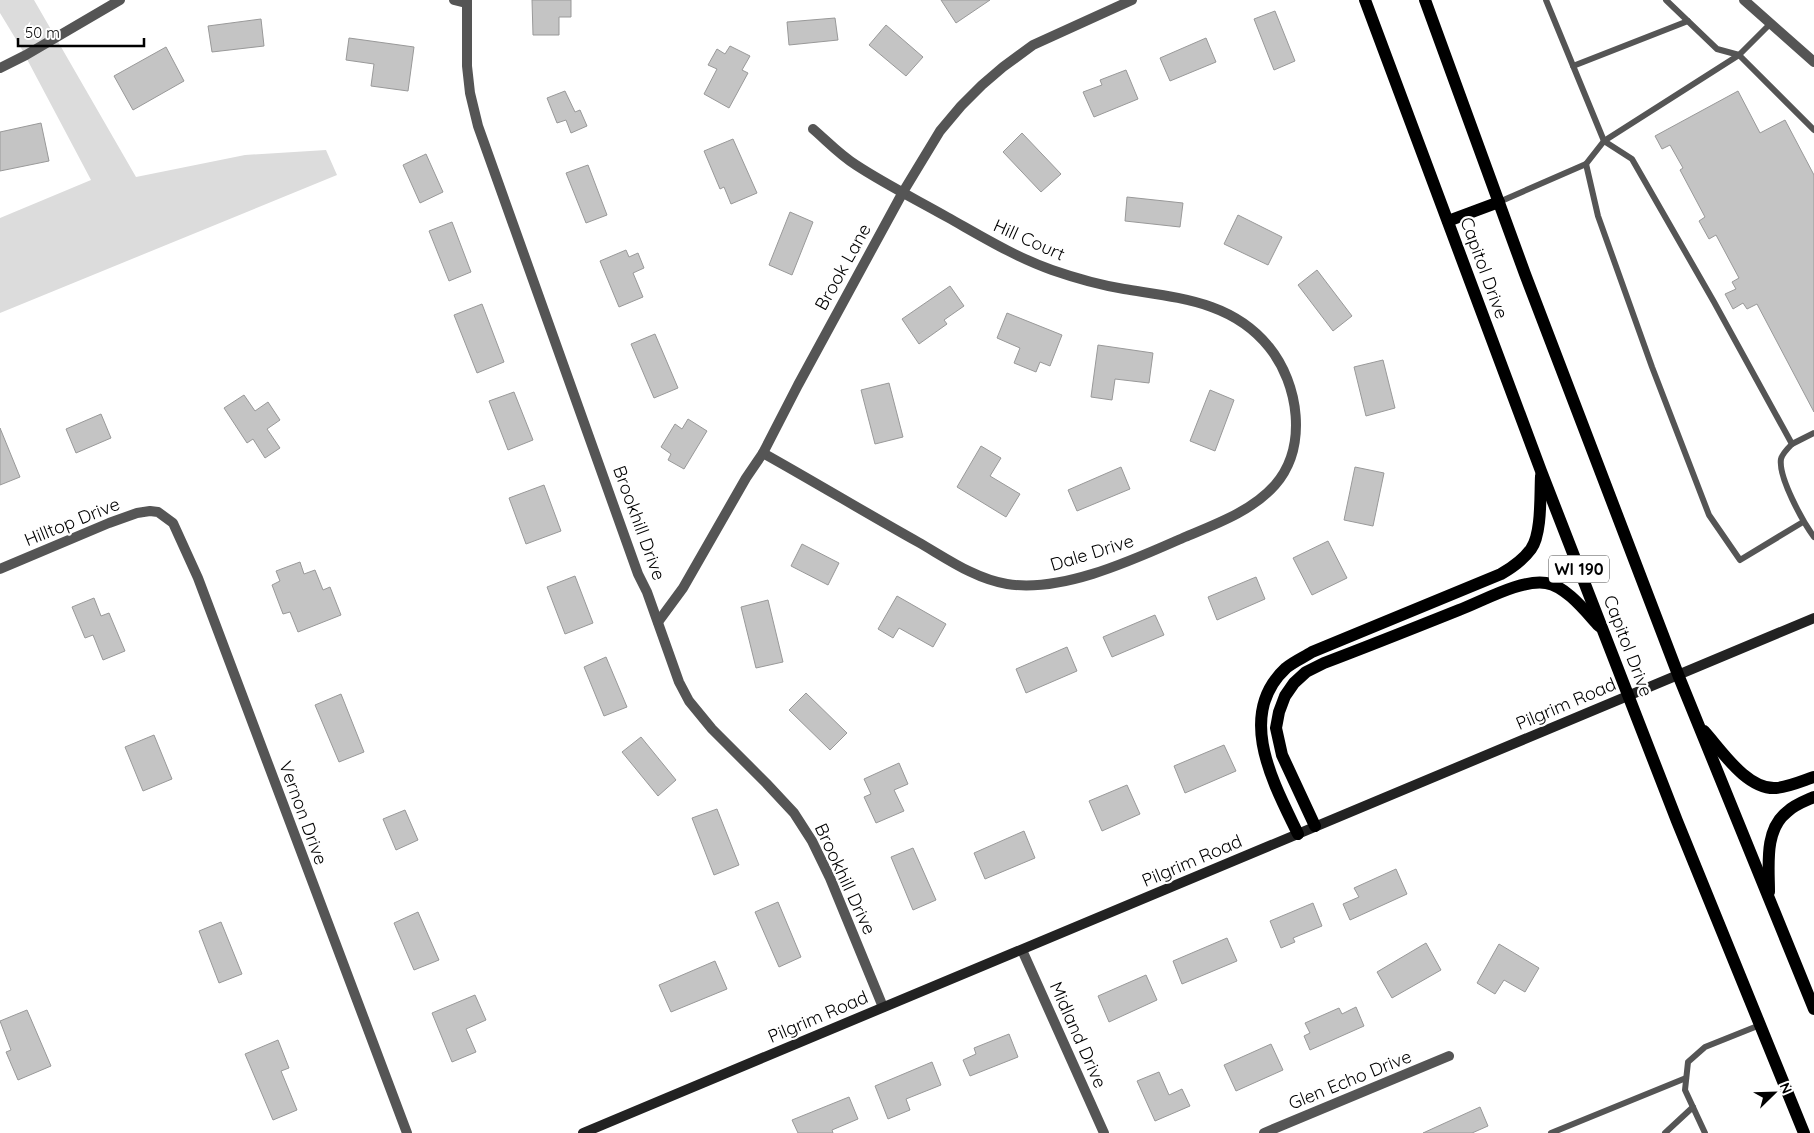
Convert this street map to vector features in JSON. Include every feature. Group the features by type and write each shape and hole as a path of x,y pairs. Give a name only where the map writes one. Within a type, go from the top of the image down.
{"main road":[{"name":"Capitol Drive","path":"1365,0 1541,472 1677,821 1804,1133"},
{"name":"Capitol Drive","path":"1425,0 1499,202 1698,723 1814,1009"},
{"path":"1448,221 1499,202"},
{"path":"1298,834 1275,786 1261,738 1262,707 1274,682 1287,667 1312,652 1502,574 1518,564 1532,548 1538,529 1541,472"},
{"path":"1315,826 1282,755 1276,728 1285,696 1294,683 1306,672 1324,663 1494,596 1534,583 1546,583 1558,587 1603,631"},
{"name":"Pilgrim Road","path":"583,1133 1814,618"},
{"path":"1698,723 1746,778 1762,787 1775,788 1792,785 1814,777"},
{"path":"1769,900 1770,843 1775,826 1786,812 1814,797"}],"street":[{"path":"0,68 26,55 120,0"},
{"path":"454,0 467,1"},
{"name":"Brook Lane","path":"658,622 683,588 746,478 763,453 798,384 903,192 940,130 960,106 1003,66 1033,45 1132,0"},
{"path":"1744,0 1814,62"},
{"name":"Brookhill Drive","path":"467,1 467,66 470,93 478,126 638,574 658,622 670,658 689,700 712,729 766,782 794,813 812,841 830,878 883,1008"},
{"name":"Hill Court","path":"813,129 854,164 996,245 1050,270 1122,289 1196,302 1228,313 1253,331"},
{"name":"Dale Drive","path":"763,453 906,536 983,577 1011,585 1036,585 1090,575 1149,553 1236,513 1267,493 1285,471 1294,450 1295,439 1296,422 1291,388 1284,370 1270,348 1253,331"},
{"name":"Hilltop Drive","path":"0,569 116,520 138,513 158,512"},
{"name":"Vernon Drive","path":"158,512 166,516 173,523 198,578 407,1133"},
{"name":"Midland Drive","path":"1022,950 1104,1133"},
{"name":"Glen Echo Drive","path":"1264,1133 1449,1056"}],"lane":[{"path":"1546,0 1604,141 1632,160 1714,302 1792,444"},
{"path":"1666,0 1717,49 1739,55 1814,130"},
{"path":"1573,66 1688,21"},
{"path":"1499,202 1586,164 1604,141 1739,55 1770,24"},
{"path":"1586,164 1598,216 1652,367 1709,516 1740,560 1803,522"},
{"path":"1814,433 1792,444 1781,457 1781,471 1803,522 1814,537"},
{"path":"1705,1133 1685,1090 1688,1062 1705,1047 1760,1025"},
{"path":"1551,1133 1686,1078"},
{"path":"1665,1133 1693,1107"}],"shaded area":[{"path":"0,0 34,0 136,177 245,155 326,150 337,175 0,313 0,218 91,180 20,46 0,13"}],"building":[{"path":"532,0 571,0 571,17 559,17 559,35 533,35"},
{"path":"941,0 990,0 956,23"},
{"path":"1275,11 1295,61 1274,70 1254,19"},
{"path":"835,18 838,40 789,45 787,22"},
{"path":"261,19 264,46 212,52 208,26"},
{"path":"886,25 923,57 906,76 869,45"},
{"path":"349,38 414,47 408,91 371,86 374,64 346,60"},
{"path":"1206,38 1216,62 1170,81 1160,58"},
{"path":"730,46 750,56 742,70 748,73 729,108 704,94 717,69 708,65 717,49 725,54"},
{"path":"166,47 184,81 133,110 114,76"},
{"path":"1126,70 1138,99 1094,117 1083,92 1102,85 1100,80"},
{"path":"565,91 575,112 580,110 587,126 571,133 566,120 557,123 547,98"},
{"path":"1738,91 1760,133 1785,120 1814,175 1814,412 1757,304 1747,309 1743,303 1733,309 1725,294 1736,289 1732,282 1739,278 1716,235 1709,239 1699,221 1705,217 1680,170 1683,168 1670,145 1662,149 1655,136"},
{"path":"41,123 49,161 0,171 0,132"},
{"path":"1022,133 1061,174 1041,192 1003,152"},
{"path":"733,139 757,193 731,204 724,187 720,189 704,151"},
{"path":"426,154 443,192 420,203 403,165"},
{"path":"588,165 607,215 586,223 566,173"},
{"path":"1127,197 1183,203 1180,227 1125,221"},
{"path":"790,212 813,222 792,275 769,265"},
{"path":"1238,215 1282,237 1268,265 1224,244"},
{"path":"452,222 471,272 449,281 429,231"},
{"path":"626,250 629,257 638,253 644,268 633,273 643,297 619,307 600,261"},
{"path":"1317,270 1352,316 1333,331 1298,285"},
{"path":"950,286 964,306 944,320 947,324 919,344 902,319"},
{"path":"482,304 504,362 477,373 454,315"},
{"path":"1007,313 1062,335 1050,366 1040,362 1036,372 1014,363 1020,348 997,338"},
{"path":"655,334 678,388 654,398 631,344"},
{"path":"1098,345 1153,353 1149,383 1115,379 1112,400 1091,397"},
{"path":"1383,360 1395,408 1366,416 1354,367"},
{"path":"889,383 903,437 875,444 861,390"},
{"path":"1210,390 1234,400 1215,451 1190,441"},
{"path":"514,392 533,440 508,450 489,401"},
{"path":"244,395 255,411 268,402 280,420 267,429 280,448 265,458 253,439 247,443 224,408"},
{"path":"101,414 111,438 76,453 66,429"},
{"path":"688,419 707,431 684,469 668,460 671,454 661,447 675,424 682,429"},
{"path":"0,428 20,477 0,485"},
{"path":"981,446 1001,458 990,476 1020,494 1006,517 957,487"},
{"path":"1121,467 1130,489 1077,511 1068,490"},
{"path":"1355,467 1384,473 1373,526 1344,520"},
{"path":"544,485 561,531 526,544 509,498"},
{"path":"1328,541 1347,578 1312,595 1293,558"},
{"path":"802,544 839,563 828,585 791,566"},
{"path":"300,562 304,574 315,570 323,590 330,587 341,615 298,632 290,612 283,614 272,585 280,581 276,571"},
{"path":"575,576 593,623 565,634 547,587"},
{"path":"1256,577 1265,599 1217,620 1208,597"},
{"path":"897,596 946,624 933,647 899,628 893,638 878,629"},
{"path":"94,598 101,616 109,613 125,651 103,660 93,635 85,638 72,607"},
{"path":"768,600 783,662 756,668 741,607"},
{"path":"1155,615 1164,635 1112,657 1103,637"},
{"path":"1067,647 1077,671 1026,693 1016,669"},
{"path":"606,657 627,707 604,716 584,667"},
{"path":"806,693 847,733 830,750 789,710"},
{"path":"341,694 364,752 339,762 315,705"},
{"path":"154,735 172,779 143,791 125,747"},
{"path":"641,737 676,780 658,796 622,752"},
{"path":"1224,745 1236,771 1185,793 1174,766"},
{"path":"899,763 908,784 894,790 904,811 876,823 864,797 871,794 864,779"},
{"path":"1127,785 1140,814 1102,831 1089,801"},
{"path":"717,809 739,865 714,875 692,818"},
{"path":"405,810 418,840 396,850 383,819"},
{"path":"1024,831 1035,858 985,879 974,853"},
{"path":"913,848 936,900 913,910 891,857"},
{"path":"1396,869 1407,894 1350,920 1343,904 1359,897 1354,888"},
{"path":"778,902 801,957 779,967 755,912"},
{"path":"1313,903 1322,926 1293,938 1295,942 1281,948 1270,921"},
{"path":"418,912 439,960 414,970 394,923"},
{"path":"221,922 242,974 219,983 199,931"},
{"path":"1227,938 1237,961 1182,984 1173,961"},
{"path":"1426,943 1441,970 1392,998 1377,972"},
{"path":"1499,944 1539,968 1525,992 1504,980 1495,994 1477,983"},
{"path":"715,961 727,989 671,1012 659,985"},
{"path":"1146,975 1157,1000 1109,1022 1098,996"},
{"path":"475,995 486,1020 466,1029 476,1052 452,1062 432,1013"},
{"path":"1356,1007 1364,1026 1310,1050 1304,1036 1310,1033 1305,1023 1339,1008 1342,1014"},
{"path":"27,1010 51,1066 18,1080 6,1052 11,1050 0,1021"},
{"path":"1009,1034 1018,1057 970,1076 963,1060 976,1054 974,1048"},
{"path":"278,1040 289,1068 281,1071 297,1110 273,1120 245,1054"},
{"path":"1271,1044 1283,1070 1236,1091 1224,1065"},
{"path":"932,1062 941,1085 906,1099 910,1110 888,1119 875,1086"},
{"path":"1159,1072 1169,1095 1182,1089 1190,1106 1155,1121 1137,1081"},
{"path":"849,1097 858,1119 832,1130 833,1133 798,1133 792,1120"},
{"path":"1480,1107 1488,1126 1472,1133 1423,1133"}]}
